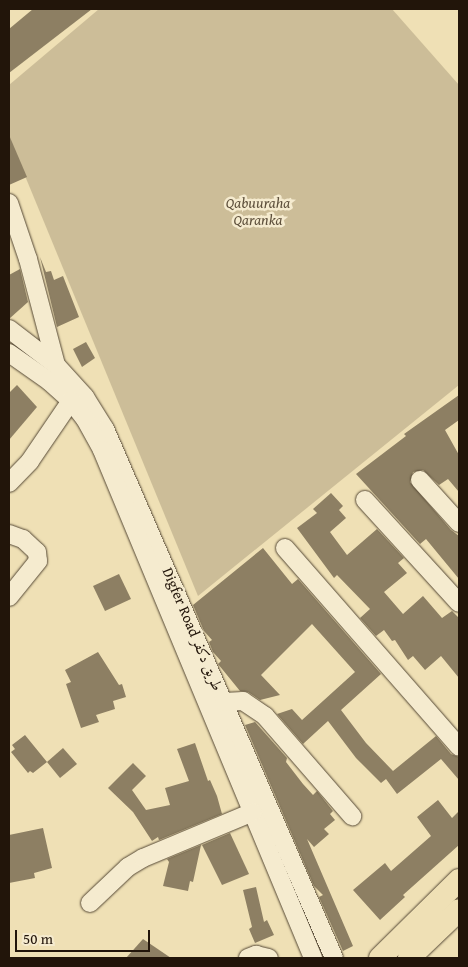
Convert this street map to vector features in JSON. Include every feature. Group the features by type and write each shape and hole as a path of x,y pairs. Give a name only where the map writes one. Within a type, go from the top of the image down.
{"main road":[{"path":"380,958 459,880"},
{"path":"409,958 459,910"}],"street":[{"path":"9,202 28,259 56,365"},
{"name":"Digfer Road طريق دكفر","path":"9,329 56,365 85,397 105,429 334,958"},
{"name":"Digfer Road طريق دكفر","path":"9,353 49,381 71,401 86,419 102,450 254,812 313,958"},
{"path":"9,483 30,461 71,401"},
{"path":"420,480 459,523"},
{"path":"365,500 393,533 459,603"},
{"path":"9,534 24,539 38,552 38,561 9,597"},
{"path":"285,548 459,747"},
{"path":"224,702 243,701 265,716 352,816"},
{"path":"90,903 128,867 143,858 254,812"},
{"path":"248,958 256,954 269,958"}],"green space":[{"name":"Qabuuraha Qaranka","path":"99,9 392,9 459,85 459,385 198,596 9,137 9,85"}],"building":[{"path":"33,9 92,9 9,73 9,29"},
{"path":"9,135 27,177 9,185"},
{"path":"40,257 46,272 51,271 54,280 63,276 79,317 57,327"},
{"path":"20,269 28,302 9,319 9,275"},
{"path":"86,342 95,358 82,367 73,349"},
{"path":"17,385 37,407 9,440 9,393"},
{"path":"459,395 459,420 445,430 459,455 459,492 448,479 439,485 423,470 413,472 410,482 451,530 459,536 459,579 426,539 420,544 356,474 406,436 404,434"},
{"path":"331,493 343,506 339,510 346,518 330,532 347,555 377,529 404,558 398,563 407,573 384,592 403,614 423,596 442,618 452,611 459,618 459,678 441,656 425,670 413,656 408,660 395,640 392,641 384,630 376,636 360,618 370,609 337,575 334,578 297,528 317,513 313,509"},
{"path":"263,548 292,584 298,579 381,674 341,710 366,743 393,771 436,736 451,754 459,757 459,780 441,759 397,794 386,779 381,783 356,758 328,721 303,744 277,714 292,709 302,720 355,672 312,624 261,675 280,695 260,700 248,692 240,691 218,664 221,661 213,652 209,642 212,640 204,631 193,605"},
{"path":"119,574 131,599 105,611 93,586"},
{"path":"98,652 119,685 122,684 126,697 113,701 115,709 96,715 99,722 81,728 66,684 71,682 65,670"},
{"path":"255,722 287,758 286,762 303,784 313,795 317,791 333,811 330,814 335,820 324,829 329,834 314,847 307,839 353,946 343,951 319,897 323,895 314,886 245,725"},
{"path":"25,735 47,762 33,773 30,771 28,773 11,752 15,749 12,745"},
{"path":"195,743 208,781 210,780 217,796 222,814 159,840 158,837 152,841 133,812 108,788 133,763 146,776 132,790 146,810 170,805 165,788 189,781 177,749"},
{"path":"63,748 77,764 60,778 47,762"},
{"path":"438,800 452,818 459,811 459,845 403,895 405,897 380,920 353,890 385,863 391,871 431,836 417,817"},
{"path":"43,828 52,868 34,873 35,878 9,883 9,835"},
{"path":"230,833 249,874 222,885 202,845"},
{"path":"201,845 193,882 190,881 188,891 163,886 169,862 167,859"},
{"path":"256,887 264,922 267,920 274,935 255,943 249,929 252,927 243,890"},
{"path":"143,939 171,958 126,958"}]}
